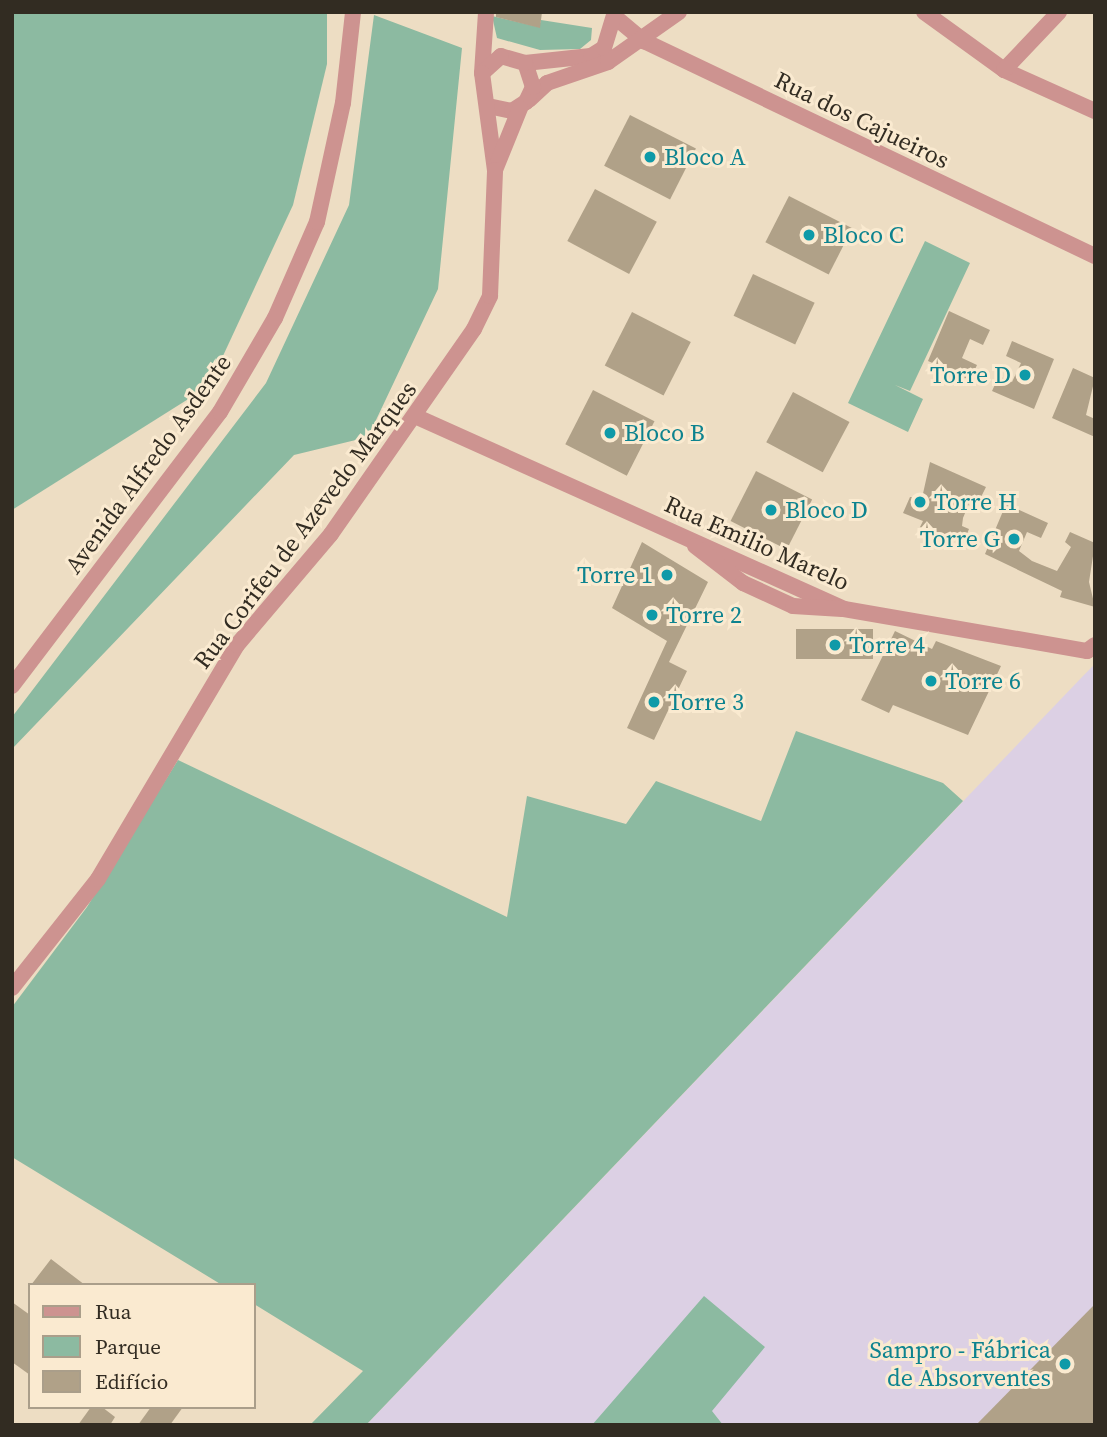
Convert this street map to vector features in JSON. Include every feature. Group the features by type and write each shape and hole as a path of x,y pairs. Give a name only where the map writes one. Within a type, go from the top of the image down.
{"street":[{"name":"Avenida Alfredo Asdente","path":"12,686 220,412 275,318 317,222 343,103 353,12"},
{"path":"486,12 482,73 495,170"},
{"path":"488,106 503,111 523,105 547,83 608,62 644,41 679,12"},
{"path":"924,12 1004,69 1095,111"},
{"path":"1004,69 1059,12"},
{"path":"482,73 500,56 525,63 591,56 604,48 615,15"},
{"name":"Rua dos Cajueiros","path":"615,15 644,41 1095,256"},
{"path":"495,170 533,87 525,63"},
{"name":"Rua Corifeu de Azevedo Marques","path":"12,988 112,857 237,645 331,534 416,417 491,296 495,170"},
{"name":"Rua Emilio Marelo","path":"416,417 689,538 751,568 796,598 844,609 1087,651 1095,645"},
{"path":"689,538 703,556 743,583 796,598"},
{"path":"743,583 751,568"}],"shaded area":[{"path":"1095,664 1095,1425 366,1425 1083,676"}],"green space":[{"path":"12,12 327,12 327,64 293,205 209,386 12,510"},
{"path":"374,15 462,48 438,289 368,437 294,455 12,749 12,717 266,383 349,205"},
{"path":"492,16 539,27 541,20 592,28 591,40 580,49 540,50 497,38"},
{"path":"925,241 970,263 910,391 895,385 923,399 908,432 848,403"},
{"path":"796,731 943,783 963,801 366,1425 310,1425 363,1371 256,1305 256,1283 219,1283 12,1157 12,1007 87,907 178,760 507,917 527,796 626,824 656,781 761,821"},
{"path":"704,1296 765,1347 712,1411 723,1425 592,1425"}],"building":[{"path":"496,12 542,12 540,28 496,17"},
{"name":"Bloco A","path":"630,115 696,149 670,199 604,166"},
{"path":"595,189 657,222 629,274 567,241"},
{"name":"Bloco C","path":"789,196 852,228 829,275 765,242"},
{"path":"753,274 815,303 795,344 734,316"},
{"path":"949,311 990,330 983,345 970,339 962,358 977,365 970,380 928,361"},
{"path":"632,312 691,342 664,395 605,365"},
{"name":"Torre D","path":"1012,341 1054,359 1034,409 992,391 999,376 1012,382 1021,363 1006,356"},
{"path":"1073,368 1095,378 1086,415 1095,419 1095,437 1052,418"},
{"name":"Bloco B","path":"593,390 654,421 627,476 565,444"},
{"path":"793,392 850,422 823,472 766,442"},
{"name":"Torre H","path":"930,462 986,487 980,499 972,496 963,518 962,526 969,529 964,541 920,527 923,521 903,513 910,497 922,498"},
{"name":"Bloco D","path":"756,471 812,500 787,549 731,521"},
{"path":"1006,504 1048,523 1041,538 1027,532 1019,551 1032,561 1057,571 1071,547 1065,542 1070,532 1095,543 1089,582 1095,607 1060,597 1062,591 985,554"},
{"path":"642,542 708,582 669,662 687,671 654,740 627,728 667,641 612,608"},
{"name":"Torre 4","path":"796,629 873,629 873,659 796,659"},
{"path":"895,631 932,649 936,641 1001,666 968,735 893,705 889,713 861,700"},
{"path":"51,1259 82,1283 33,1283"},
{"path":"12,1302 28,1314 28,1374 12,1362"},
{"name":"Sampro - Fábrica de Absorventes","path":"1095,1304 1095,1425 976,1425"},
{"path":"90,1409 105,1409 115,1417 110,1425 78,1425"},
{"path":"150,1409 182,1409 170,1425 138,1425"}],"place":[{"name":"Bloco A","path":"650,157"},
{"name":"Bloco C","path":"809,235"},
{"name":"Torre D","path":"1025,375"},
{"name":"Bloco B","path":"610,433"},
{"name":"Torre H","path":"920,502"},
{"name":"Bloco D","path":"771,510"},
{"name":"Torre G","path":"1014,539"},
{"name":"Torre 1","path":"667,575"},
{"name":"Torre 2","path":"652,615"},
{"name":"Torre 4","path":"835,645"},
{"name":"Torre 6","path":"931,681"},
{"name":"Torre 3","path":"654,702"},
{"name":"Sampro - Fábrica de Absorventes","path":"1065,1364"}]}
